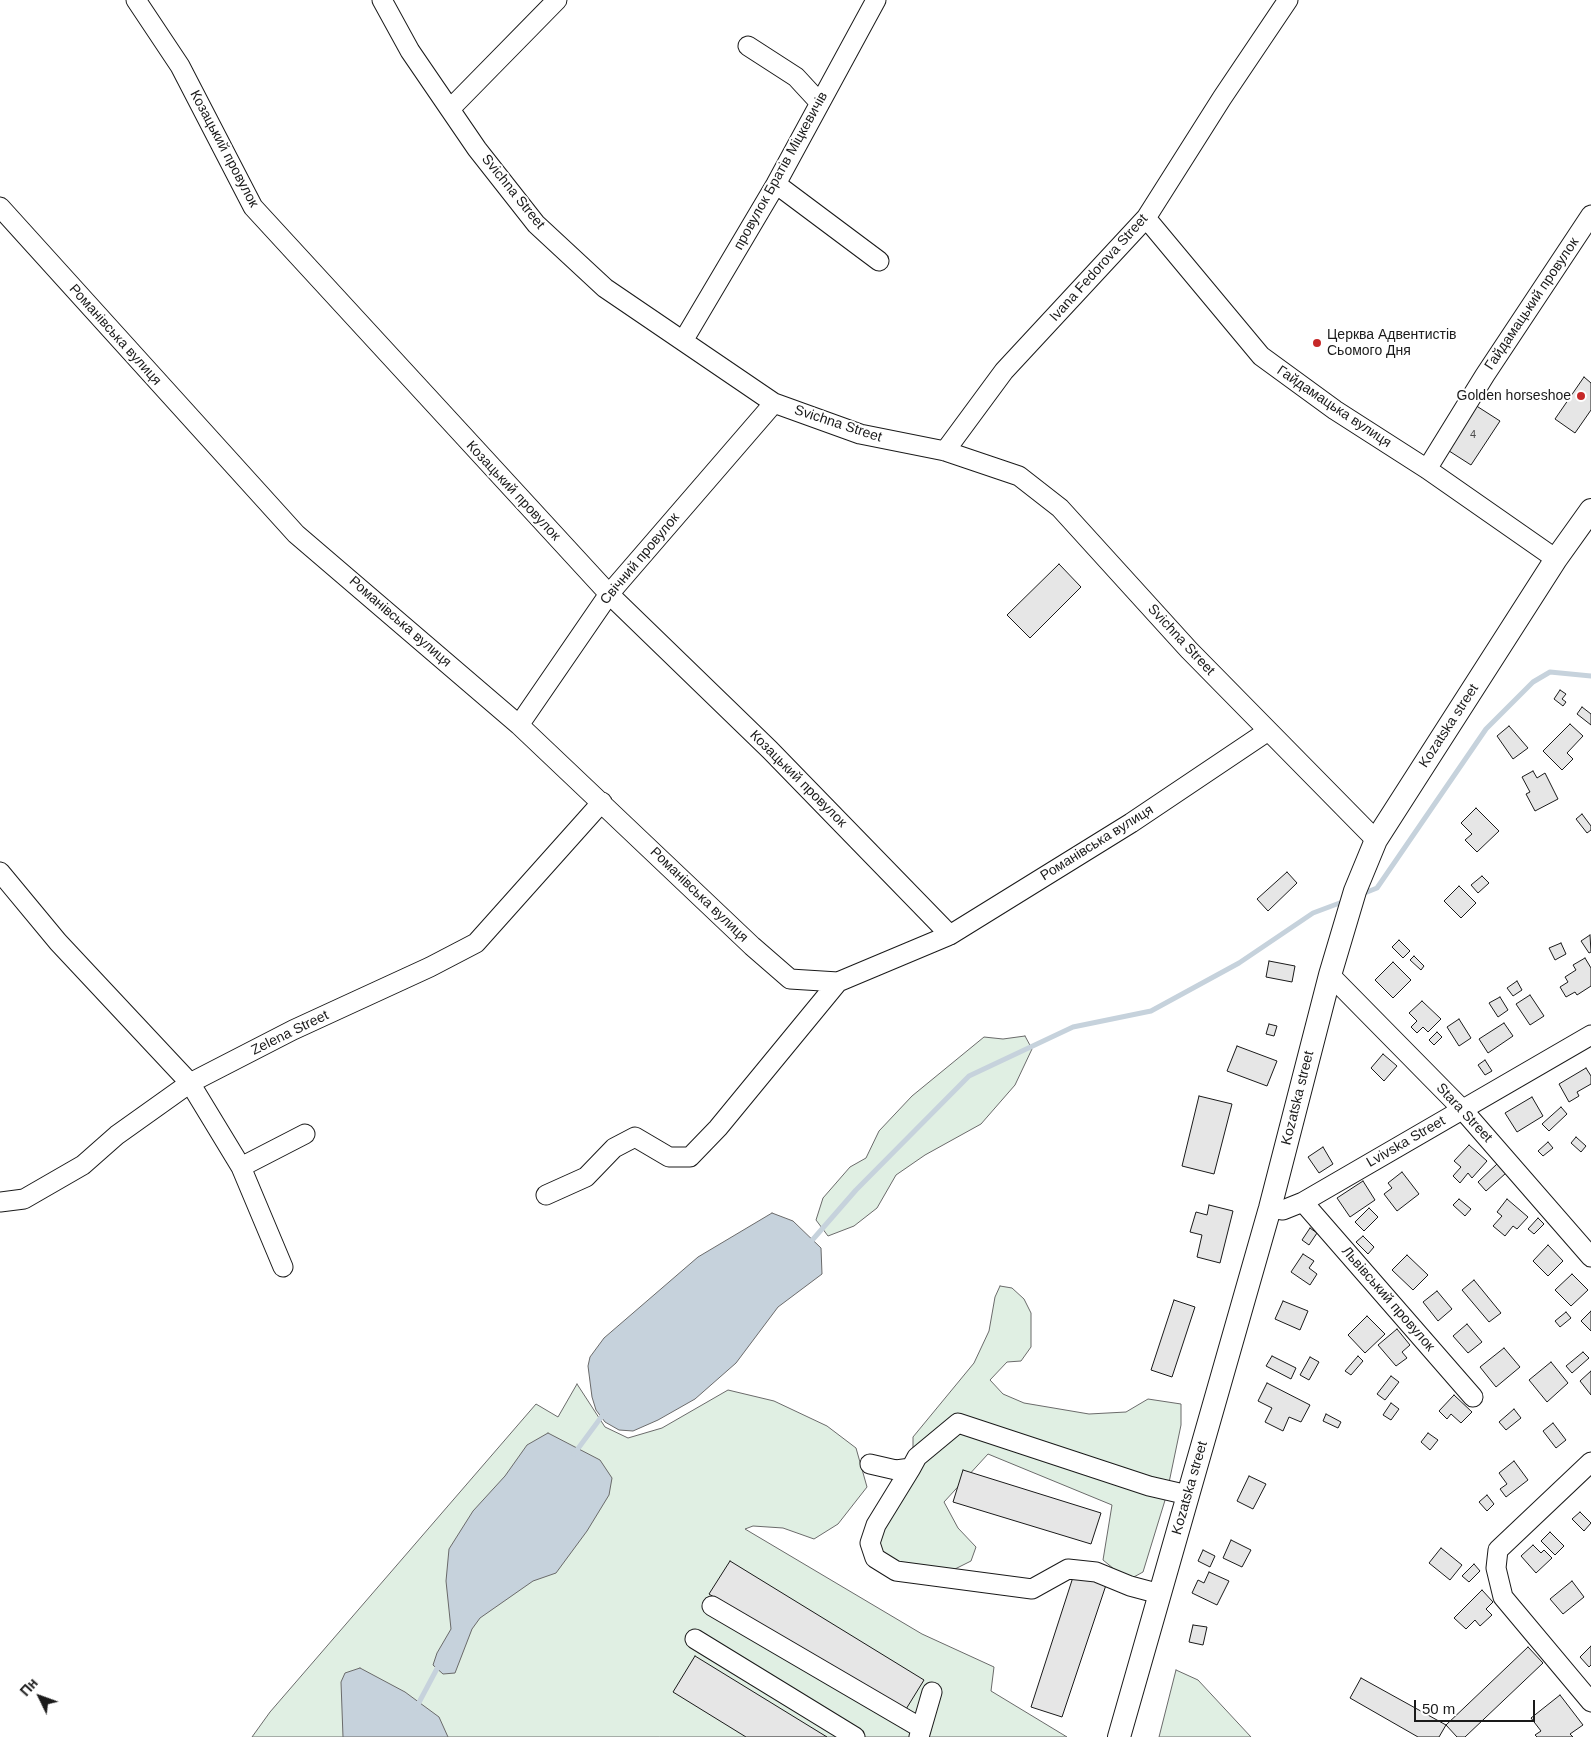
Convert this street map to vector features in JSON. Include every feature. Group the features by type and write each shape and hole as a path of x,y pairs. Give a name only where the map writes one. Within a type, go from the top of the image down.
{"main road":[{"name":"Kozatska street","path":"1119,1737 1270,1208 1330,975 1353,900 1376,840 1556,559 1591,510"}],"street":[{"name":"Козацький провулок","path":"136,0 180,66 253,207 609,594 770,750 950,935"},
{"name":"Svichna Street","path":"382,0 410,51 478,149 536,224 605,288 774,403 860,434 945,451 1018,476 1060,508 1189,650 1376,840"},
{"path":"450,109 556,0"},
{"name":"провулок Братів Міцкевичів","path":"683,341 776,184 876,0"},
{"name":"Ivana Fedorova Street","path":"945,451 1004,371 1146,218 1222,98 1288,0"},
{"path":"748,46 796,77 820,103"},
{"path":"776,184 879,261"},
{"name":"Романівська вулиця","path":"0,207 296,534 519,725 752,946 790,979 838,982 950,935 1131,824 1268,731"},
{"name":"Гайдамацький провулок","path":"1427,469 1485,375 1591,215"},
{"name":"Гайдамацька вулиця","path":"1146,218 1261,356 1335,410 1427,469 1556,559"},
{"name":"Свічний провулок","path":"519,725 609,594 774,403"},
{"name":"Zelena Street","path":"0,1202 24,1199 83,1164 117,1135 190,1083 294,1030 430,967 476,943 602,802"},
{"path":"0,872 58,942 190,1083 241,1167 282,1267"},
{"name":"Stara Street","path":"1330,975 1462,1109 1591,1257"},
{"name":"Романівська вулиця","path":"546,1195 586,1177 614,1148 635,1137 669,1157 690,1157 718,1128 838,982"},
{"name":"Lvivska Street","path":"1270,1208 1283,1210 1303,1202 1591,1034"},
{"path":"241,1167 305,1134"},
{"name":"Львівський провулок","path":"1303,1202 1473,1397"},
{"path":"1160,1594 1130,1586 1096,1572 1068,1569 1032,1589 896,1571 875,1558 870,1543 876,1525 918,1457 958,1423 1149,1486 1188,1495"},
{"path":"1591,1462 1498,1550 1496,1568 1503,1597 1591,1702"},
{"path":"870,1464 896,1470 911,1468"},
{"path":"712,1606 920,1732 932,1692"},
{"path":"695,1639 855,1737"}],"green space":[{"path":"1025,1036 1032,1049 1015,1085 981,1124 925,1155 896,1175 877,1208 854,1226 828,1236 816,1220 823,1198 850,1167 866,1158 879,1131 912,1096 984,1037 1003,1039"},
{"path":"1000,1286 1012,1288 1024,1299 1031,1313 1031,1347 1021,1361 1007,1362 990,1380 1003,1394 1024,1403 1089,1414 1126,1412 1148,1399 1181,1404 1181,1425 1166,1497 1143,1572 1132,1578 1114,1569 1103,1560 1112,1505 988,1454 944,1502 958,1528 976,1547 971,1561 943,1575 896,1565 879,1550 883,1522 913,1452 913,1437 974,1363 989,1331 995,1297"},
{"path":"577,1384 605,1427 628,1438 662,1428 728,1390 774,1401 827,1426 856,1448 867,1487 838,1524 814,1539 783,1528 753,1526 745,1529 922,1634 994,1667 991,1691 1067,1737 252,1737 270,1712 536,1404 558,1417"},
{"path":"1176,1670 1198,1680 1251,1737 1159,1737"}],"shaded area":[{"path":"772,1213 793,1221 821,1248 822,1274 778,1307 736,1363 695,1399 658,1420 633,1431 619,1430 605,1422 596,1410 592,1397 588,1366 590,1357 604,1338 698,1257"},
{"path":"548,1433 600,1460 612,1478 609,1495 587,1531 556,1573 533,1581 480,1618 472,1629 455,1673 443,1674 433,1665 437,1653 451,1629 446,1581 449,1549 473,1511 505,1476 527,1445"},
{"path":"360,1668 405,1692 439,1717 448,1737 343,1737 341,1682 345,1673"}],"building":[{"name":"Golden horseshoe","path":"1584,377 1591,383 1591,410 1575,433 1555,419"},
{"path":"1475,405 1500,421 1471,465 1446,449"},
{"path":"1059,564 1081,587 1030,638 1007,615"},
{"path":"1560,690 1566,694 1562,699 1566,702 1563,706 1554,699"},
{"path":"1582,707 1591,714 1591,725 1577,714"},
{"path":"1570,724 1583,736 1567,753 1573,759 1562,770 1543,751"},
{"path":"1509,726 1528,748 1513,759 1497,736"},
{"path":"1533,771 1537,778 1545,773 1558,799 1535,811 1526,794 1530,792 1522,777"},
{"path":"1476,808 1499,831 1477,852 1465,840 1472,834 1461,823"},
{"path":"1582,814 1591,826 1591,830 1587,833 1576,819"},
{"path":"1287,872 1297,883 1268,911 1257,899"},
{"path":"1482,876 1489,883 1478,893 1471,885"},
{"path":"1459,886 1476,903 1461,918 1444,901"},
{"path":"1590,935 1591,952 1589,953 1581,941"},
{"path":"1399,940 1410,951 1403,958 1392,947"},
{"path":"1561,943 1566,954 1555,960 1549,948"},
{"path":"1414,956 1424,966 1421,970 1410,960"},
{"path":"1585,958 1591,968 1591,986 1577,995 1575,992 1566,997 1560,987 1568,982 1565,977 1576,970 1573,965"},
{"path":"1269,961 1295,966 1292,982 1266,977"},
{"path":"1393,962 1411,980 1393,998 1375,980"},
{"path":"1517,981 1522,990 1513,996 1507,988"},
{"path":"1530,995 1544,1016 1530,1025 1516,1004"},
{"path":"1500,997 1508,1010 1498,1017 1489,1003"},
{"path":"1422,1001 1441,1019 1428,1032 1423,1027 1417,1033 1411,1027 1417,1021 1409,1013"},
{"path":"1459,1019 1471,1038 1459,1046 1447,1027"},
{"path":"1504,1023 1513,1036 1488,1053 1479,1039"},
{"path":"1269,1024 1277,1026 1274,1036 1266,1034"},
{"path":"1437,1032 1442,1037 1434,1045 1429,1040"},
{"path":"1237,1046 1277,1061 1267,1086 1227,1071"},
{"path":"1383,1054 1397,1066 1384,1081 1371,1068"},
{"path":"1485,1060 1492,1071 1485,1075 1478,1065"},
{"path":"1586,1068 1591,1076 1591,1084 1577,1092 1579,1096 1569,1102 1559,1084"},
{"path":"1199,1096 1232,1104 1214,1174 1182,1166"},
{"path":"1532,1097 1543,1116 1517,1132 1505,1113"},
{"path":"1561,1107 1567,1114 1549,1131 1542,1124"},
{"path":"1576,1137 1586,1146 1581,1152 1571,1143"},
{"path":"1548,1142 1553,1148 1543,1156 1538,1151"},
{"path":"1469,1145 1487,1161 1472,1178 1468,1173 1460,1183 1453,1176 1461,1167 1454,1161"},
{"path":"1323,1147 1333,1164 1319,1173 1308,1157"},
{"path":"1497,1164 1506,1173 1486,1191 1478,1182"},
{"path":"1402,1172 1419,1194 1397,1211 1384,1194 1392,1188 1388,1183"},
{"path":"1363,1181 1375,1200 1350,1217 1337,1198"},
{"path":"1459,1199 1471,1209 1465,1216 1453,1205"},
{"path":"1507,1199 1528,1217 1517,1229 1513,1226 1505,1236 1493,1226 1502,1216 1497,1212"},
{"path":"1209,1205 1233,1211 1220,1263 1197,1257 1202,1235 1190,1232 1196,1212 1207,1215"},
{"path":"1369,1208 1378,1217 1364,1231 1355,1222"},
{"path":"1538,1218 1544,1224 1534,1234 1528,1229"},
{"path":"1310,1228 1317,1233 1309,1245 1302,1240"},
{"path":"1363,1236 1374,1247 1368,1254 1356,1242"},
{"path":"1548,1245 1563,1261 1548,1276 1533,1261"},
{"path":"1303,1254 1314,1261 1309,1268 1317,1274 1310,1285 1291,1272"},
{"path":"1407,1255 1428,1275 1413,1290 1392,1270"},
{"path":"1572,1274 1588,1290 1571,1306 1555,1290"},
{"path":"1474,1280 1501,1313 1489,1322 1462,1290"},
{"path":"1437,1291 1452,1309 1438,1321 1423,1302"},
{"path":"1174,1300 1195,1307 1172,1377 1151,1370"},
{"path":"1283,1301 1308,1311 1300,1330 1275,1319"},
{"path":"1591,1311 1591,1331 1581,1321"},
{"path":"1566,1312 1571,1318 1560,1327 1555,1321"},
{"path":"1367,1316 1385,1334 1365,1353 1348,1335"},
{"path":"1467,1324 1482,1342 1468,1353 1453,1336"},
{"path":"1397,1329 1410,1345 1402,1352 1407,1358 1396,1366 1378,1345"},
{"path":"1504,1348 1520,1367 1496,1387 1480,1367"},
{"path":"1583,1352 1589,1358 1572,1373 1566,1366"},
{"path":"1272,1356 1296,1368 1291,1379 1266,1366"},
{"path":"1358,1356 1363,1361 1351,1375 1345,1371"},
{"path":"1310,1357 1319,1362 1309,1380 1300,1375"},
{"path":"1551,1362 1568,1383 1547,1402 1529,1380"},
{"path":"1591,1371 1591,1395 1580,1381"},
{"path":"1391,1376 1399,1382 1385,1400 1377,1394"},
{"path":"1267,1383 1310,1405 1301,1422 1289,1417 1283,1431 1265,1422 1272,1408 1258,1401"},
{"path":"1454,1395 1472,1412 1461,1423 1451,1414 1447,1419 1439,1411"},
{"path":"1391,1403 1399,1409 1391,1420 1383,1415"},
{"path":"1514,1409 1521,1418 1506,1430 1499,1422"},
{"path":"1326,1414 1341,1422 1338,1428 1323,1421"},
{"path":"1553,1423 1566,1440 1556,1448 1543,1431"},
{"path":"1428,1433 1438,1440 1430,1450 1421,1442"},
{"path":"1514,1461 1528,1480 1506,1497 1500,1489 1507,1484 1499,1473"},
{"path":"963,1470 1101,1513 1091,1544 953,1502"},
{"path":"1249,1476 1266,1484 1253,1509 1237,1501"},
{"path":"1487,1495 1494,1504 1487,1511 1479,1502"},
{"path":"1580,1512 1591,1523 1584,1531 1572,1519"},
{"path":"1550,1532 1564,1546 1555,1555 1541,1541"},
{"path":"1231,1540 1251,1550 1242,1567 1223,1558"},
{"path":"1533,1545 1541,1553 1544,1550 1552,1558 1536,1573 1521,1556"},
{"path":"1441,1548 1462,1565 1450,1580 1429,1563"},
{"path":"1203,1550 1215,1556 1210,1567 1198,1561"},
{"path":"730,1561 924,1680 903,1714 709,1594"},
{"path":"1474,1564 1480,1571 1469,1582 1462,1576"},
{"path":"1075,1571 1107,1582 1062,1717 1031,1707"},
{"path":"1209,1572 1229,1581 1217,1605 1192,1593 1198,1580 1204,1583"},
{"path":"1572,1581 1584,1597 1563,1614 1550,1599"},
{"path":"1482,1590 1493,1602 1486,1609 1492,1615 1480,1626 1475,1620 1466,1629 1454,1618"},
{"path":"1193,1625 1207,1627 1203,1645 1189,1642"},
{"path":"1591,1646 1591,1665 1589,1667 1580,1657"},
{"path":"1528,1647 1543,1663 1465,1737 1457,1737 1446,1725"},
{"path":"695,1656 827,1737 746,1737 673,1692"},
{"path":"1361,1678 1446,1725 1439,1737 1418,1737 1350,1698"},
{"path":"1560,1695 1583,1725 1570,1734 1573,1737 1537,1737 1535,1735 1541,1731 1531,1718"}],"waterway":[{"path":"1362,894 1377,888 1486,729 1533,682 1550,672 1591,676"},
{"path":"808,1245 856,1190 969,1076 1073,1027 1151,1011 1239,963 1313,913 1345,901"},
{"path":"574,1454 605,1412"},
{"path":"416,1708 440,1663"}],"place":[{"name":"Церква Адвентистiв Сьомого Дня","path":"1317,343"},
{"name":"Golden horseshoe","path":"1581,396"}]}
